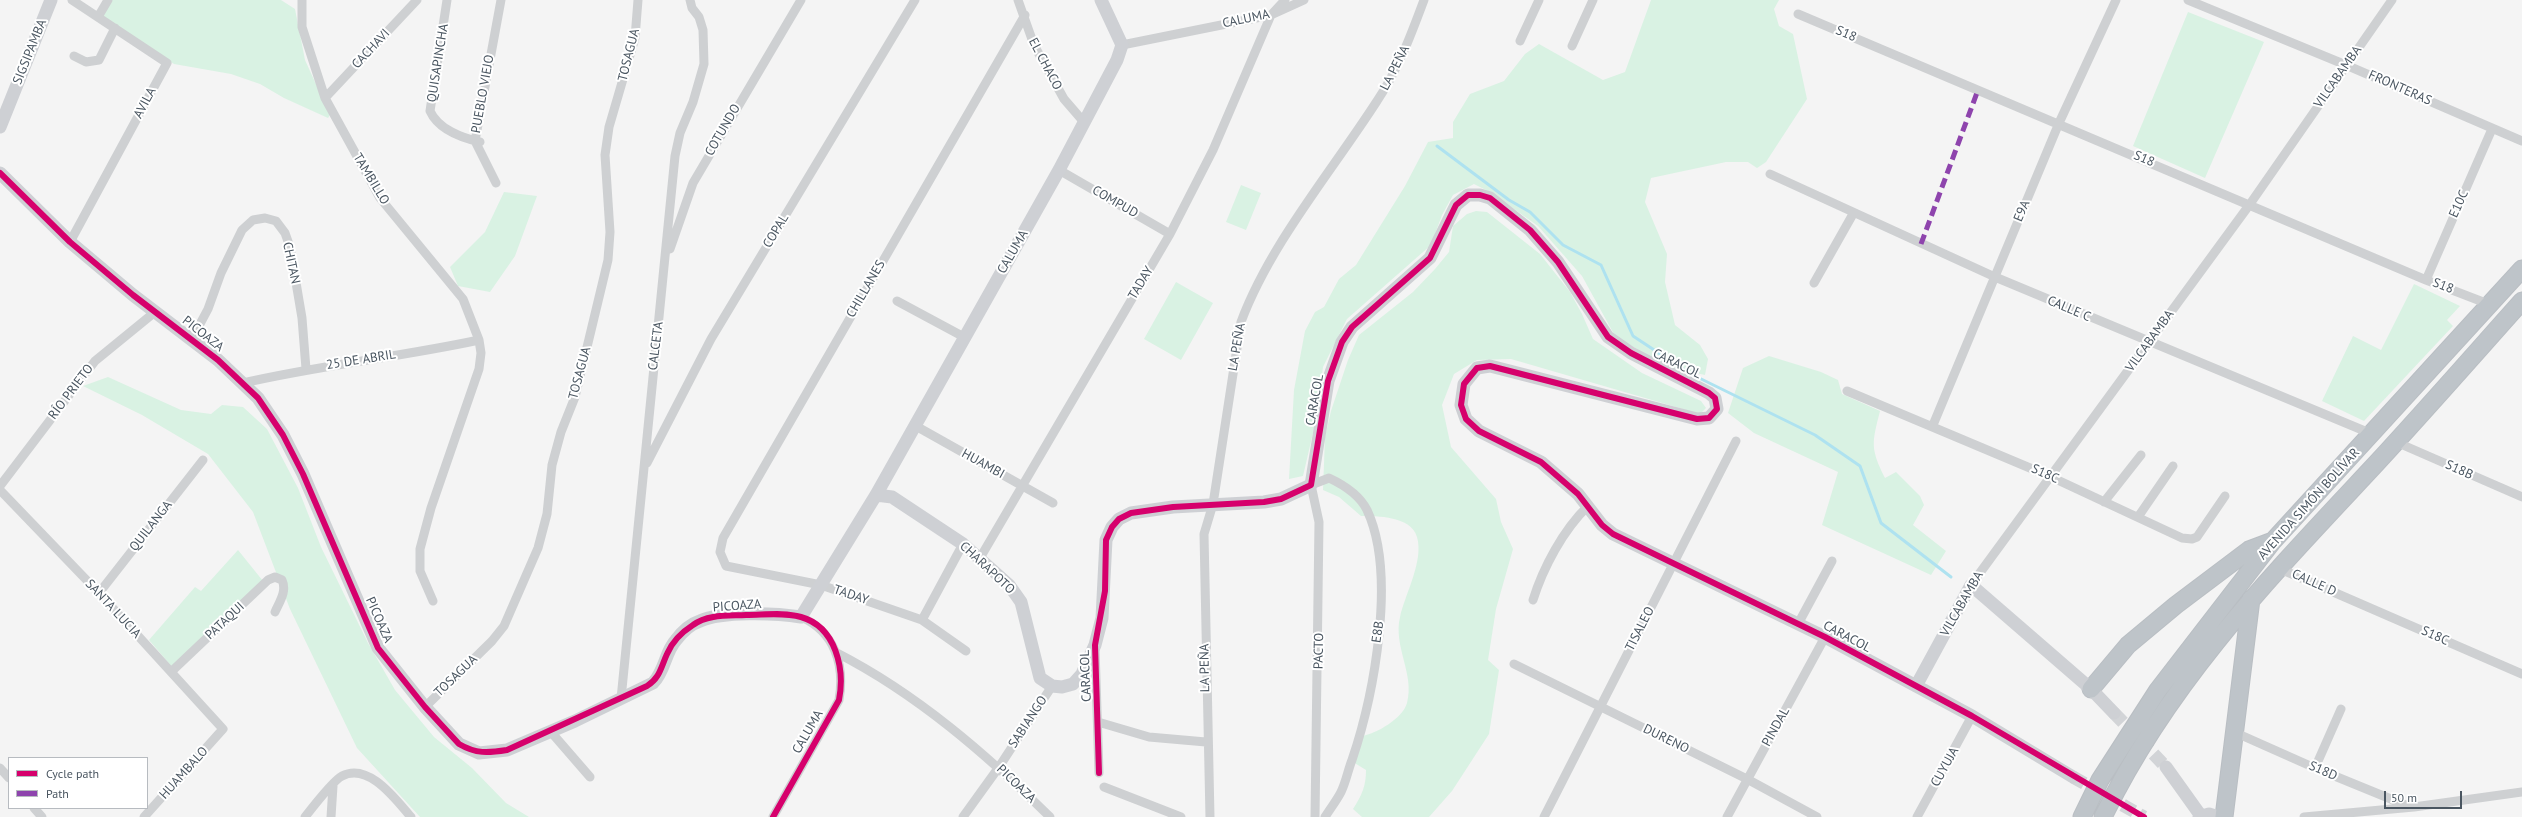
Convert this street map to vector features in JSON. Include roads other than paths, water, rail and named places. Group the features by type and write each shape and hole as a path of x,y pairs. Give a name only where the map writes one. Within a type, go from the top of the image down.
{"highway":[{"name":"AVENIDA SIMÓN BOLÍVAR","path":"2082,817 2100,780 2158,690 2273,540 2491,305 2522,269"},
{"name":"AVENIDA SIMÓN BOLÍVAR","path":"2103,817 2157,722 2220,635 2278,568 2396,442 2522,301"},
{"path":"2091,689 2128,645 2176,605 2243,554 2273,540"},
{"path":"2224,817 2251,600"}],"street":[{"name":"SIGSIPAMBA","path":"0,127 51,0"},
{"name":"AVILA","path":"70,242 167,63 72,0"},
{"path":"98,16 108,0"},
{"name":"TAMBILLO","path":"302,0 302,27 325,98 380,198 463,299 479,340 481,353 479,369 431,508 420,549 420,571 433,600"},
{"name":"CACHAVI","path":"325,98 417,0"},
{"name":"QUISAPINCHA","path":"447,0 430,111 434,121 467,139 478,142"},
{"name":"PUEBLO VIEJO","path":"496,183 478,142 501,0"},
{"name":"TOSAGUA","path":"425,707 492,641 504,626 538,548 547,514 552,465 561,432 575,397 608,260 610,232 606,155 609,127 635,38 638,0"},
{"name":"CALCETA","path":"620,699 645,466 650,392 665,268 675,156 680,133 696,95 704,64 703,30 699,17 692,8 690,0"},
{"name":"COTUNDO","path":"665,268 693,184 801,0"},
{"name":"COPAL","path":"645,466 711,339 915,0"},
{"name":"EL CHACO","path":"1018,0 1025,15 1028,31 1034,45 1064,99 1084,121"},
{"path":"1101,0 1122,45"},
{"name":"CALUMA","path":"801,616 822,585 876,495 914,425 1059,170 1117,60 1122,45 1271,15 1304,0"},
{"name":"LA PEÑA","path":"1210,817 1206,742 1204,534 1213,504 1232,388 1235,351 1241,322 1250,298 1296,221 1378,100 1402,56 1424,0"},
{"path":"1520,41 1539,0"},
{"path":"1572,46 1593,0"},
{"name":"E9A","path":"1933,425 2059,124 2116,0"},
{"name":"FRONTERAS","path":"2188,0 2346,65 2522,141"},
{"name":"VILCABAMBA","path":"1916,686 1971,585 2049,476 2149,343 2250,204 2392,0"},
{"name":"TADAY","path":"980,558 1021,485 1170,234 1213,150 1271,15 1281,2"},
{"name":"S18","path":"1798,14 2250,204 2426,280 2491,305"},
{"name":"CHILLANES","path":"726,566 720,552 723,538 1025,15"},
{"path":"74,56 86,62 99,60 115,28"},
{"name":"E10C","path":"2426,280 2492,129"},
{"name":"COMPUD","path":"1059,170 1170,234"},
{"name":"PICOAZA","path":"0,173 70,242 155,312 192,339 243,383 271,416 304,474 378,648 425,707 458,744 479,753 507,750 551,732 653,683 659,675 666,654 676,639 699,621 719,616 781,614 801,616 817,626 829,639 837,653 866,668 936,716 999,767 1050,817"},
{"name":"CALLE C","path":"1770,174 1853,214 1994,277 2149,343 2372,434"},
{"name":"CARACOL","path":"1099,773 1095,645 1105,591 1106,540 1116,523 1131,513 1213,504 1246,503 1281,499 1311,485 1328,381 1342,342 1352,327 1430,258 1458,202 1468,195 1480,195 1496,202 1530,230 1558,262 1608,338 1631,353 1702,389 1712,395 1717,402 1715,414 1709,418 1697,420 1497,366 1482,367 1473,372 1464,384 1461,392 1462,411 1466,419 1480,431 1541,462 1574,490 1607,530 1673,564 1825,637 1972,716 2073,777"},
{"path":"1814,283 1853,214"},
{"name":"CHITAN","path":"192,339 208,309 221,273 242,230 253,220 265,218 276,222 285,233 290,246 302,318 306,369"},
{"path":"897,301 964,337"},
{"name":"RÍO PRIETO","path":"0,486 95,361 155,312"},
{"name":"25 DE ABRIL","path":"243,383 306,369 356,362 479,340"},
{"name":"S18C","path":"1847,391 1933,425 2049,476 2182,538 2192,539 2197,537 2225,496"},
{"name":"HUAMBI","path":"914,425 1053,503"},
{"name":"TISALEO","path":"1544,817 1736,441"},
{"name":"S18B","path":"2396,442 2522,497"},
{"path":"2104,502 2141,455"},
{"name":"QUILANGA","path":"99,593 203,460"},
{"path":"2138,517 2173,466"},
{"name":"E8B","path":"1311,485 1329,478 1348,487 1366,509 1375,530 1381,582 1381,619 1364,723 1341,792 1325,817"},
{"name":"PACTO","path":"1311,485 1319,530 1315,817"},
{"name":"SANTA LUCIA","path":"0,490 99,593 223,730"},
{"name":"CHARAPOTO","path":"876,495 892,497 963,544 1009,585 1021,602 1037,672 1045,682 1052,686"},
{"path":"1533,600 1548,565 1572,526 1588,506"},
{"path":"922,620 963,544"},
{"path":"1798,624 1832,561"},
{"name":"TADAY","path":"726,566 822,585 922,620 966,651"},
{"name":"CALLE D","path":"2278,568 2349,599"},
{"name":"PATAQUI","path":"170,672 268,580 275,577 282,580 284,592 275,612"},
{"path":"1971,585 2091,689 2114,713"},
{"name":"S18C","path":"2349,599 2522,674"},
{"name":"PINDAL","path":"1727,817 1825,637"},
{"path":"1052,686 1066,687 1077,681 1095,645"},
{"name":"CALUMA","path":"775,813 839,700 842,673 837,653"},
{"name":"DURENO","path":"1514,664 1747,779 1817,817"},
{"name":"SABIANGO","path":"964,817 1052,686"},
{"path":"2314,768 2341,709"},
{"name":"CUYUJA","path":"1917,817 1972,716"},
{"path":"1098,722 1149,737 1206,742"},
{"name":"HUAMBALO","path":"144,817 223,730"},
{"path":"551,732 590,777"},
{"name":"S18D","path":"2234,732 2314,768 2405,805 2414,807"},
{"path":"2166,767 2200,816 2209,814 2218,817"},
{"path":"0,768 8,777"},
{"path":"305,817 342,776 358,773 380,783 411,817"},
{"path":"331,817 332,786"},
{"path":"1104,787 1181,817"},
{"path":"2304,817 2414,807 2522,792"},
{"path":"35,809 42,817"},
{"path":"775,813 783,817"}],"waterway":[{"path":"1437,146 1509,200 1530,212 1563,245 1601,265 1633,336 1689,373 1815,435 1860,466 1881,523 1951,577"}],"tunnel":[{"path":"2114,713 2166,767"},
{"path":"2073,777 2144,817"}]}
